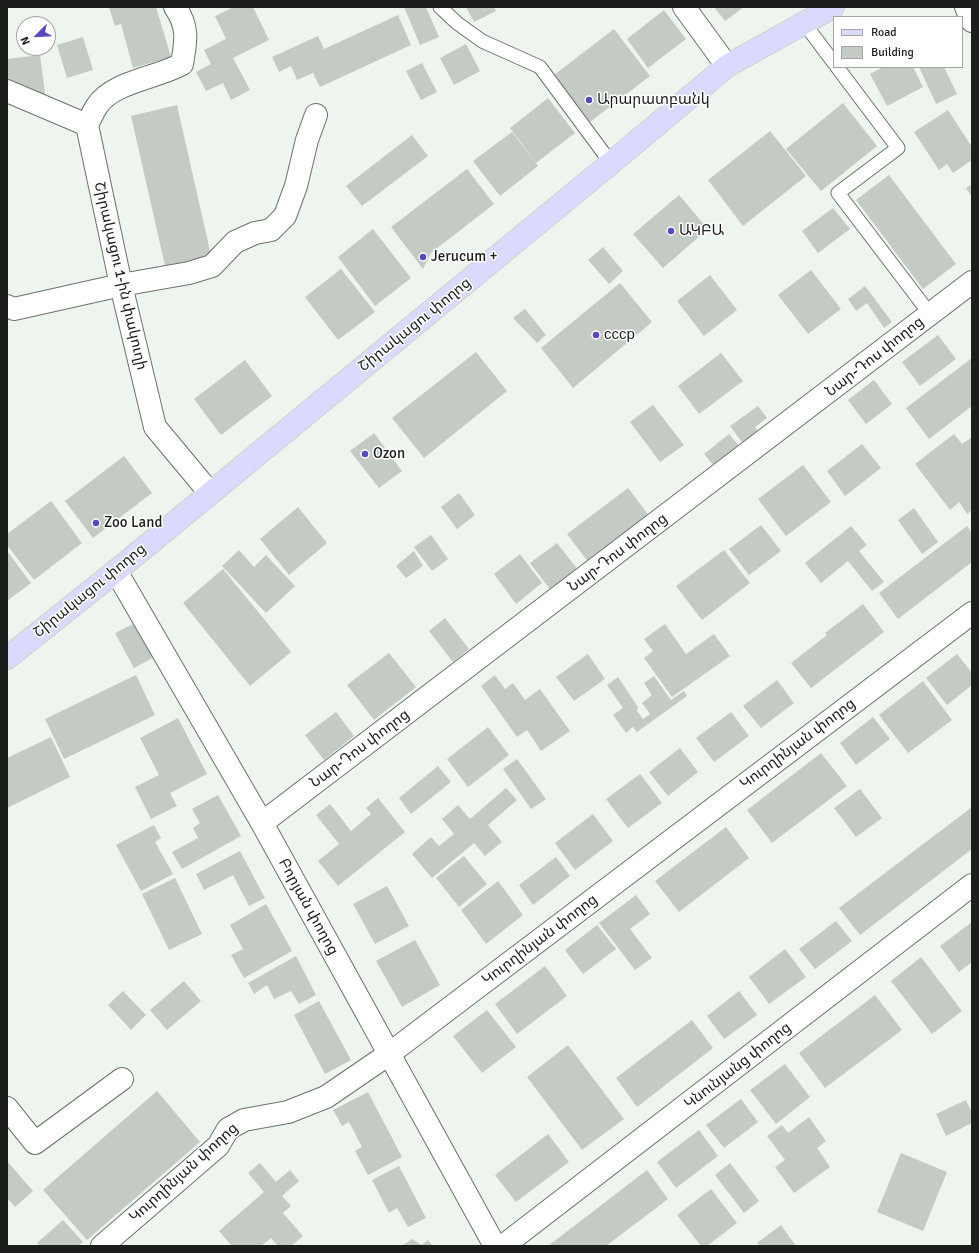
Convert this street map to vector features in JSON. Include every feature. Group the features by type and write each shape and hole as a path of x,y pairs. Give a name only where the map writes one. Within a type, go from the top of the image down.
{"main road":[{"name":"Շիրակացու փողոց","path":"7,658 116,571 727,66 833,7"}],"street":[{"path":"7,91 87,125 97,105 114,90 169,71 182,64 187,36 181,16 175,7"},
{"path":"684,7 727,66"},
{"path":"966,7 972,21"},
{"path":"7,306 14,309 120,285 189,273 212,266 235,242 254,233 271,230 285,216 296,186 307,140 316,115"},
{"name":"Շիրակացու 1-ին փակուղի","path":"87,125 120,285 154,427 210,493"},
{"name":"Նար-Դոս փողոց","path":"262,823 972,282"},
{"name":"Բորյան փողոց","path":"116,571 262,823 495,1246"},
{"name":"Կուրղինյան փողոց","path":"102,1246 218,1146 228,1129 244,1120 288,1112 326,1097 389,1054 972,613"},
{"name":"Կնունյանց փողոց","path":"503,1246 972,885"},
{"path":"7,1108 35,1143 122,1079"}],"lane":[{"path":"440,7 457,23 482,41 540,67 611,163"},
{"path":"804,23 833,62"},
{"path":"838,68 898,148 838,193 930,314"}],"building":[{"path":"109,7 156,7 171,57 133,68 121,24 115,26"},
{"path":"234,7 253,7 269,40 233,58 250,90 231,100 223,83 206,91 196,72 211,64 204,50 226,39 215,16"},
{"path":"404,7 426,7 439,37 420,45"},
{"path":"466,7 494,7 496,11 474,22"},
{"path":"714,7 744,7 725,21"},
{"path":"664,10 686,39 648,68 627,39"},
{"path":"398,15 411,45 320,87 313,73 297,80 291,66 279,72 272,57 318,36 324,49"},
{"path":"614,29 650,76 590,122 554,75"},
{"path":"83,37 93,70 67,78 57,45"},
{"path":"466,44 480,71 454,85 440,58"},
{"path":"40,56 45,94 27,96 26,87 8,89 7,59"},
{"path":"422,63 437,92 421,100 406,71"},
{"path":"881,68 914,68 923,87 887,106 870,74"},
{"path":"919,68 944,68 957,94 936,104"},
{"path":"548,98 575,133 536,163 510,128"},
{"path":"843,103 877,146 821,191 786,149"},
{"path":"177,105 212,260 166,270 131,116"},
{"path":"948,110 972,147 972,160 953,173 947,164 939,170 914,132"},
{"path":"770,131 806,176 743,226 708,180"},
{"path":"512,132 538,166 500,196 473,161"},
{"path":"412,135 428,156 362,206 346,186"},
{"path":"467,169 494,204 431,253 423,269 391,227"},
{"path":"889,175 956,264 923,289 856,200"},
{"path":"972,184 972,197 966,188"},
{"path":"679,195 708,229 663,268 633,234"},
{"path":"833,208 850,229 818,253 802,231"},
{"path":"373,229 411,278 375,306 338,257"},
{"path":"603,247 623,271 609,284 588,260"},
{"path":"341,269 375,312 338,340 305,297"},
{"path":"811,270 841,309 808,334 778,295"},
{"path":"710,275 737,310 704,336 677,301"},
{"name":"ссср","path":"620,283 652,322 573,388 541,348"},
{"path":"865,286 892,322 884,328 867,303 856,311 848,299"},
{"path":"525,309 546,335 537,343 513,318"},
{"path":"938,335 956,359 920,386 902,362"},
{"path":"476,352 507,391 424,458 392,418"},
{"path":"721,353 743,381 699,414 678,386"},
{"path":"972,358 972,406 929,439 906,408"},
{"path":"245,360 272,396 221,435 194,399"},
{"path":"874,380 892,404 866,424 848,400"},
{"path":"653,405 684,445 660,462 630,422"},
{"path":"758,406 767,418 755,427 761,435 745,446 730,426"},
{"path":"374,433 402,471 379,488 350,451"},
{"path":"729,434 739,446 714,466 704,454"},
{"path":"954,434 962,444 972,437 972,510 967,514 959,502 950,510 915,464"},
{"path":"862,444 881,468 845,496 827,471"},
{"path":"124,456 152,493 93,538 65,501"},
{"path":"803,465 831,502 786,536 758,499"},
{"path":"628,488 650,517 589,563 567,534"},
{"path":"459,493 475,515 457,529 441,507"},
{"path":"51,501 82,543 34,580 7,545 7,534"},
{"path":"298,507 327,543 289,575 260,539"},
{"path":"914,508 938,542 922,554 898,520"},
{"path":"761,525 781,551 749,575 729,549"},
{"path":"851,526 867,545 859,551 884,582 872,591 848,561 821,583 805,563"},
{"path":"967,526 972,533 972,562 898,619 879,593"},
{"path":"431,535 448,559 432,571 414,547"},
{"path":"557,543 579,571 552,592 530,563"},
{"path":"239,550 254,567 266,555 295,586 266,613 222,566"},
{"path":"724,550 750,583 702,620 676,586"},
{"path":"7,551 31,583 7,601"},
{"path":"414,551 423,566 406,578 396,566"},
{"path":"520,554 542,583 516,604 494,574"},
{"path":"223,569 291,652 250,686 183,603"},
{"path":"863,604 884,632 811,688 791,663 827,635 825,633"},
{"path":"445,618 469,649 453,662 429,631"},
{"path":"137,622 156,656 134,668 115,633"},
{"path":"665,624 686,654 714,634 730,656 672,697 644,658 653,651 644,639"},
{"path":"389,653 416,687 374,720 347,685"},
{"path":"588,654 605,679 574,701 556,677"},
{"path":"957,654 972,673 972,685 947,705 926,678"},
{"path":"136,675 155,715 64,759 45,719"},
{"path":"495,675 505,689 513,683 525,700 540,689 570,731 541,751 527,730 517,737 481,686"},
{"path":"654,676 671,700 684,691 687,696 637,732 633,727 626,733 613,715 623,708 607,685 618,677 638,707 637,711 643,719 650,714 642,703 652,695 644,683"},
{"path":"777,680 794,703 761,728 743,706"},
{"path":"923,681 952,720 908,753 879,715"},
{"path":"336,712 354,736 324,760 305,735"},
{"path":"731,712 749,736 714,762 696,738"},
{"path":"873,717 890,739 856,765 840,743"},
{"path":"178,718 207,774 170,793 177,806 151,819 135,787 159,775 140,738"},
{"path":"488,727 509,755 468,787 447,759"},
{"path":"51,737 70,777 7,808 7,758"},
{"path":"680,748 698,772 668,796 649,772"},
{"path":"821,753 847,786 772,843 747,810"},
{"path":"517,759 546,799 531,809 503,769"},
{"path":"438,766 451,782 411,814 399,798"},
{"path":"640,774 662,803 628,828 606,799"},
{"path":"506,788 517,800 488,825 502,842 485,856 474,843 432,878 412,854 431,837 439,846 454,834 442,819 458,805 470,819"},
{"path":"860,789 882,818 856,837 834,808"},
{"path":"218,795 241,836 182,869 172,852 198,838 193,828 200,823 192,809"},
{"path":"378,798 405,832 338,886 318,861 339,844 316,815 330,804 351,831 371,814 366,808"},
{"path":"972,807 972,849 860,935 839,908"},
{"path":"593,814 613,841 575,870 555,843"},
{"path":"154,825 161,838 155,842 173,874 141,891 116,845"},
{"path":"726,827 749,858 679,912 655,881"},
{"path":"240,851 265,898 249,906 233,875 204,890 196,874"},
{"path":"464,856 487,884 459,907 436,878"},
{"path":"556,857 570,876 533,905 519,885"},
{"path":"175,878 202,934 169,950 142,894"},
{"path":"498,881 523,915 486,944 461,910"},
{"path":"387,886 409,926 375,944 353,904"},
{"path":"636,895 650,914 630,929 652,958 635,970 599,923"},
{"path":"266,904 292,951 244,978 231,955 243,949 230,925"},
{"path":"836,921 852,941 815,969 799,949"},
{"path":"972,922 972,962 959,972 940,946"},
{"path":"597,925 616,949 583,974 565,950"},
{"path":"415,940 440,985 402,1007 376,961"},
{"path":"785,949 806,977 769,1004 749,977"},
{"path":"296,956 316,995 299,1004 291,991 274,999 267,985 254,994 248,983"},
{"path":"921,957 962,1011 932,1034 891,981"},
{"path":"545,966 567,996 517,1034 495,1004"},
{"path":"184,981 201,1001 167,1030 150,1010"},
{"path":"123,991 146,1015 131,1030 108,1005"},
{"path":"739,991 757,1015 724,1039 707,1016"},
{"path":"875,995 902,1030 825,1088 799,1053"},
{"path":"319,1001 351,1060 325,1074 294,1015"},
{"path":"487,1010 516,1047 482,1073 453,1036"},
{"path":"692,1020 713,1048 637,1107 616,1078"},
{"path":"568,1045 624,1119 582,1150 527,1077"},
{"path":"785,1064 810,1097 776,1124 750,1090"},
{"path":"157,1091 200,1142 87,1240 43,1190"},
{"path":"368,1092 402,1157 368,1175 355,1151 362,1147 349,1122 342,1126 333,1110"},
{"path":"741,1099 758,1122 724,1148 706,1125"},
{"path":"966,1100 972,1113 972,1123 946,1136 936,1114"},
{"path":"809,1117 826,1141 817,1148 830,1167 794,1193 775,1167 785,1160 767,1136 782,1125 788,1133"},
{"path":"699,1130 718,1156 676,1188 657,1162"},
{"path":"548,1134 569,1162 516,1202 495,1175"},
{"path":"901,1153 947,1172 923,1231 877,1212"},
{"path":"7,1161 33,1191 15,1207 7,1198"},
{"path":"260,1163 276,1182 290,1170 299,1181 282,1196 291,1206 283,1213 303,1236 291,1246 278,1246 271,1238 261,1246 232,1246 219,1231 264,1192 248,1173"},
{"path":"730,1163 759,1201 744,1213 715,1175"},
{"path":"399,1166 426,1218 408,1227 397,1208 389,1213 372,1180"},
{"path":"647,1170 668,1199 606,1246 548,1246"},
{"path":"711,1189 737,1223 707,1246 701,1246 677,1215"},
{"path":"63,1220 83,1242 78,1246 40,1246 37,1243"},
{"path":"781,1225 796,1246 760,1246 757,1243"},
{"path":"412,1239 422,1245 428,1240 433,1246 402,1246"}],"place":[{"name":"Արարատբանկ","path":"589,100"},
{"name":"ԱԿԲԱ","path":"671,231"},
{"name":"Jerucum +","path":"423,257"},
{"name":"ссср","path":"596,335"},
{"name":"Ozon","path":"365,454"},
{"name":"Zoo Land","path":"96,523"}]}
